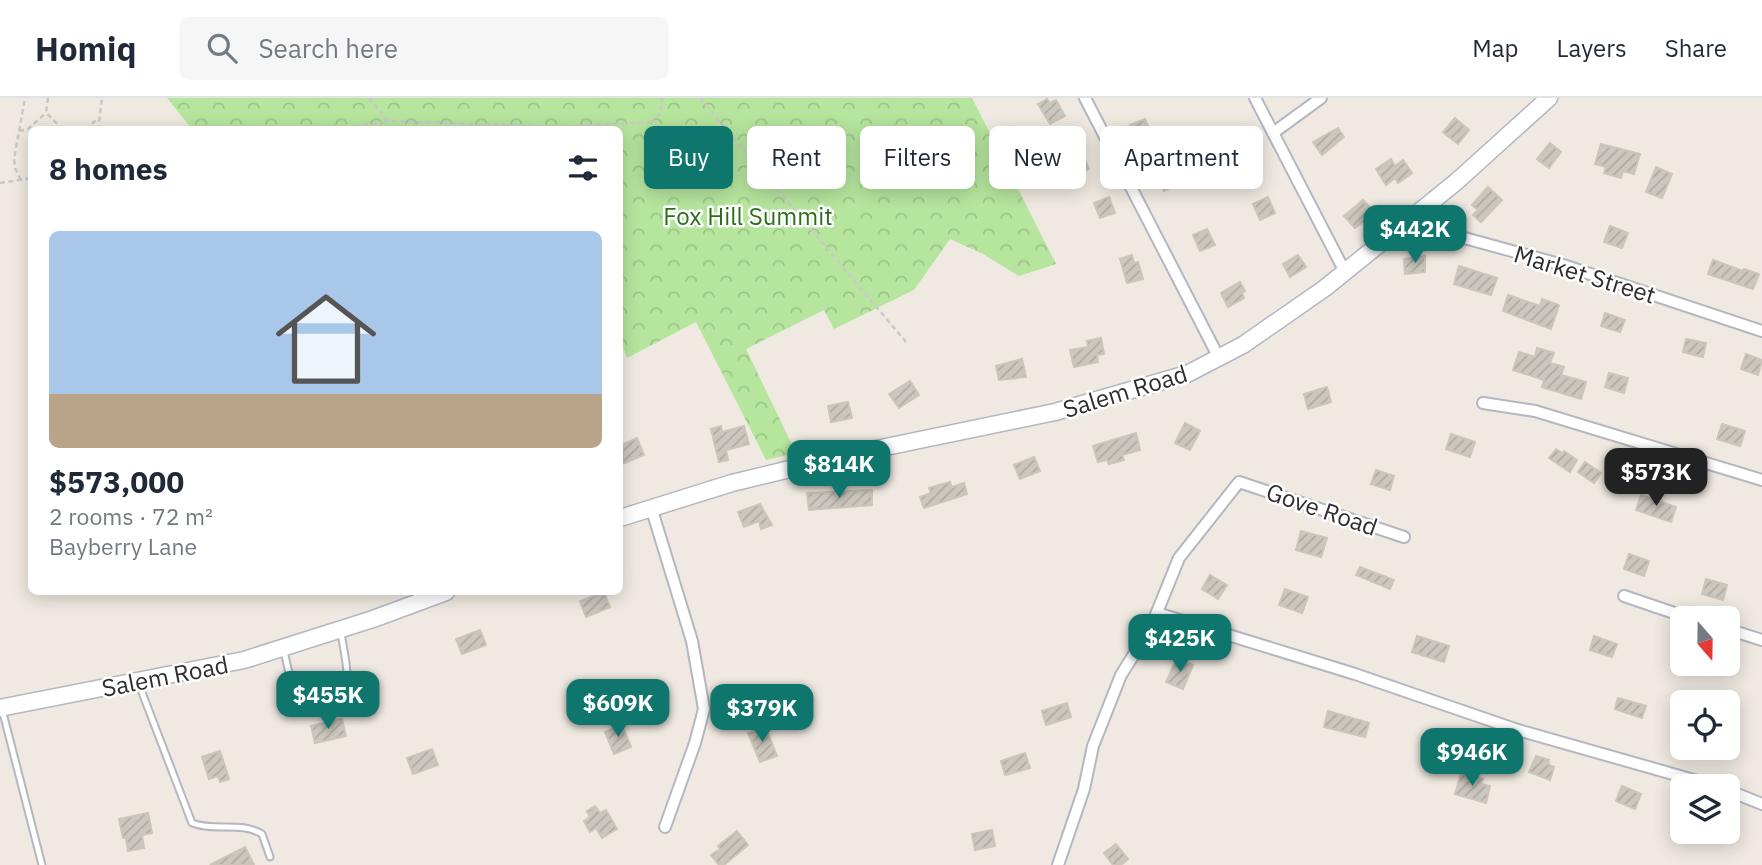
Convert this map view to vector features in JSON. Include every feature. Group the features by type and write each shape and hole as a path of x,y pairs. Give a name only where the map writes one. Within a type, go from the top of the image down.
{"main road":[{"name":"Salem Road","path":"623,517 799,466 1065,410 1187,374 1243,345 1345,272 1456,182 1549,98"},
{"name":"Salem Road","path":"1,708 240,661 341,630 438,595"}],"street":[{"path":"1085,98 1219,358"},
{"path":"1255,98 1345,272"},
{"path":"1273,133 1321,98"},
{"name":"Market Street","path":"1406,222 1563,265 1762,331"},
{"path":"1483,403 1535,411 1762,480"},
{"name":"Gove Road","path":"1157,613 1179,558 1239,482 1404,537"},
{"path":"651,507 692,640 705,709 666,827"},
{"path":"1624,596 1670,612"},
{"path":"1058,865 1073,823 1104,714 1121,675 1157,613 1355,674 1518,730 1673,774"},
{"path":"1740,633 1762,640"},
{"path":"1740,795 1762,804"}],"lane":[{"path":"283,648 295,700 304,708 314,709 333,703 344,695 349,681 341,630"},
{"path":"138,682 192,823 204,828 251,827 262,834 270,858"},
{"path":"1,708 42,865"}],"path":[{"path":"21,180 14,159 25,98"},
{"path":"31,126 46,113 48,98"},
{"path":"98,126 102,98"},
{"path":"369,98 388,121"},
{"path":"650,122 660,114 662,98"},
{"path":"700,98 724,126"},
{"path":"46,113 60,126"},
{"path":"90,126 98,118"},
{"path":"360,126 388,121 532,126"},
{"path":"579,126 650,122 657,126"},
{"path":"19,131 28,129"},
{"path":"733,136 906,342"},
{"path":"0,183 28,179"}],"green space":[{"name":"Fox Hill Summit","path":"167,98 972,98 989,132 989,189 1018,189 1056,264 1019,276 983,254 950,239 914,290 834,329 824,310 746,349 796,453 766,460 696,322 627,358 623,347 623,126 190,126"}],"building":[{"path":"1047,99 1050,103 1056,100 1065,116 1050,124 1038,104"},
{"path":"1455,118 1469,130 1458,144 1443,132"},
{"path":"1145,119 1148,126 1130,126"},
{"path":"1338,128 1344,137 1322,155 1313,142"},
{"path":"1550,143 1561,152 1549,168 1537,159"},
{"path":"1601,144 1640,154 1634,174 1623,171 1621,178 1604,173 1606,167 1595,164"},
{"path":"1391,159 1395,166 1403,160 1412,173 1398,183 1395,178 1386,185 1376,169"},
{"path":"1656,167 1672,174 1662,198 1646,192"},
{"path":"1488,187 1502,200 1481,222 1473,215 1478,210 1472,205"},
{"path":"1109,197 1115,213 1100,218 1094,203"},
{"path":"1268,197 1275,213 1260,220 1253,204"},
{"path":"1363,200 1374,212 1355,228 1344,216"},
{"path":"1610,226 1628,233 1622,248 1604,242"},
{"path":"1207,229 1215,245 1200,251 1193,235"},
{"path":"1132,255 1134,263 1138,262 1143,279 1127,283 1120,259"},
{"path":"1298,255 1306,267 1290,277 1283,264"},
{"path":"1425,256 1425,272 1405,274 1404,259"},
{"path":"1713,260 1759,274 1753,289 1708,274"},
{"path":"1459,266 1497,278 1491,295 1454,284"},
{"path":"1240,282 1245,291 1242,293 1244,298 1228,307 1221,293"},
{"path":"1508,295 1540,306 1542,299 1559,305 1551,329 1503,311"},
{"path":"1605,313 1625,320 1620,332 1601,326"},
{"path":"1101,338 1104,354 1097,355 1098,362 1074,367 1070,350 1088,347 1087,341"},
{"path":"1686,339 1706,343 1703,357 1683,352"},
{"path":"1537,348 1554,353 1550,363 1564,367 1561,375 1586,382 1581,399 1542,387 1544,380 1513,370 1519,352 1535,357"},
{"path":"1746,354 1762,360 1758,375 1741,369"},
{"path":"1022,359 1026,377 999,380 996,366"},
{"path":"1609,373 1628,378 1624,393 1605,387"},
{"path":"910,381 919,395 899,408 889,394"},
{"path":"1327,387 1331,402 1308,409 1304,394"},
{"path":"848,402 852,418 831,422 828,406"},
{"path":"1185,423 1200,431 1190,450 1175,443"},
{"path":"1722,424 1745,431 1740,446 1717,439"},
{"path":"721,426 722,432 744,426 749,444 726,450 728,460 719,462 711,429"},
{"path":"1136,433 1140,450 1122,455 1124,460 1109,464 1107,460 1098,462 1093,446"},
{"path":"1451,434 1475,442 1470,457 1446,449"},
{"path":"637,438 644,455 623,464 623,445"},
{"path":"1556,449 1577,460 1570,472 1549,458"},
{"path":"1034,457 1040,471 1020,479 1014,465"},
{"path":"1585,462 1601,473 1594,483 1578,472"},
{"path":"1376,470 1394,476 1390,490 1371,484"},
{"path":"950,482 952,487 964,483 967,494 924,508 920,497 931,493 929,488"},
{"path":"872,490 872,505 809,510 807,493"},
{"path":"1641,495 1676,507 1671,522 1636,510"},
{"path":"760,504 772,525 761,529 759,521 744,527 738,512"},
{"path":"1301,531 1327,538 1321,557 1296,550"},
{"path":"1629,554 1649,561 1644,576 1624,569"},
{"path":"1360,567 1394,580 1390,589 1356,575"},
{"path":"1210,575 1227,585 1218,599 1202,589"},
{"path":"1706,579 1727,585 1723,600 1702,594"},
{"path":"1285,589 1308,597 1302,613 1279,605"},
{"path":"596,595 605,595 610,607 586,617 580,601"},
{"path":"480,630 486,645 462,654 456,639"},
{"path":"1417,636 1449,646 1444,662 1412,652"},
{"path":"1594,636 1617,644 1612,657 1590,650"},
{"path":"1177,658 1193,665 1183,689 1166,682"},
{"path":"1618,698 1646,706 1642,718 1615,709"},
{"path":"1067,703 1071,717 1046,725 1042,711"},
{"path":"1328,711 1369,723 1365,737 1324,727"},
{"path":"342,719 346,736 315,743 311,726"},
{"path":"622,725 631,747 614,754 605,732"},
{"path":"765,727 777,756 760,762 748,733"},
{"path":"432,749 438,765 413,774 407,758"},
{"path":"220,751 229,779 220,782 218,776 209,779 202,757"},
{"path":"1025,753 1030,768 1005,775 1001,761"},
{"path":"1536,756 1549,760 1548,764 1554,767 1550,780 1529,772"},
{"path":"1461,773 1483,779 1481,784 1490,786 1486,803 1455,794"},
{"path":"1622,786 1641,794 1635,809 1616,801"},
{"path":"595,806 600,813 606,810 617,829 602,838 596,828 590,832 584,821 590,817 587,811"},
{"path":"148,813 152,833 142,835 144,848 128,851 119,819"},
{"path":"992,830 995,846 975,850 972,834"},
{"path":"737,831 748,845 724,865 719,865 711,855"},
{"path":"1116,844 1128,859 1121,865 1113,865 1104,853"},
{"path":"245,847 254,865 210,865"}]}
